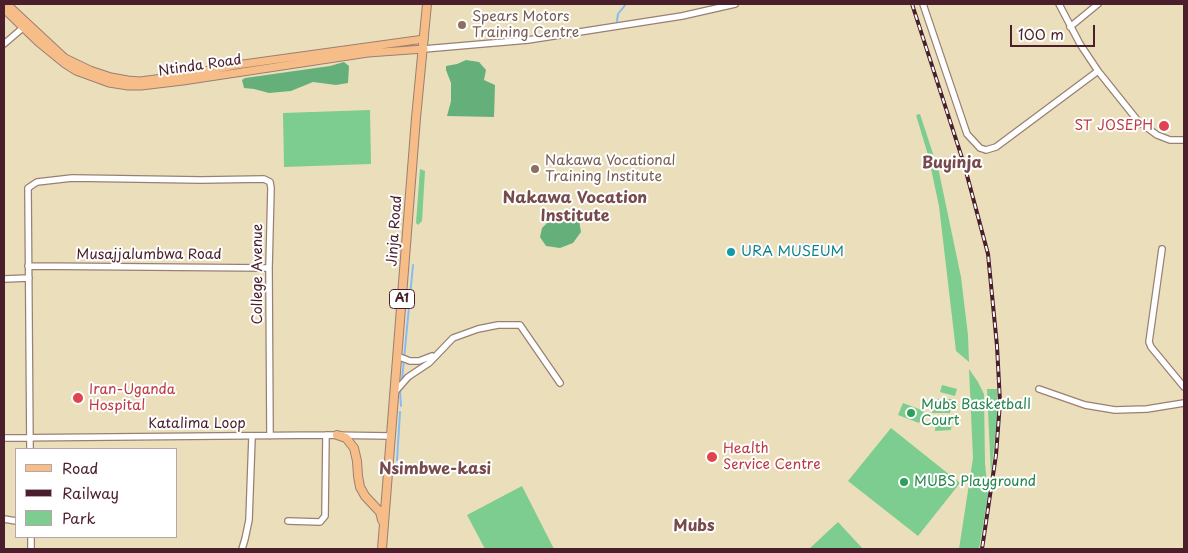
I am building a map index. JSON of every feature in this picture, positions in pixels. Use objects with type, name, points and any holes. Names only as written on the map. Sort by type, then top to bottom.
[{"type":"highway","name":"Jinja Road","points":[[382,549],[416,118],[427,4]]},
{"type":"highway","points":[[337,435],[346,438],[354,448],[358,461],[360,487],[365,496],[380,512],[383,526]]},
{"type":"main road","name":"Ntinda Road","points":[[7,4],[56,58],[76,71],[109,83],[128,86],[183,81],[368,53],[424,49]]},
{"type":"main road","name":"Ntinda Road","points":[[4,9],[65,58],[111,77],[128,80],[179,76],[236,65],[424,39]]},
{"type":"street","points":[[424,49],[528,40],[682,16],[734,4]]},
{"type":"street","points":[[922,4],[967,134],[980,148],[986,150],[996,147],[1098,71]]},
{"type":"street","points":[[1059,4],[1070,27],[1098,71],[1131,114],[1144,127],[1164,138],[1176,141],[1184,140]]},
{"type":"street","points":[[1070,27],[1098,4]]},
{"type":"street","points":[[4,44],[26,26]]},
{"type":"street","name":"College Avenue","points":[[28,266],[28,188],[33,183],[72,178],[202,180],[264,178],[270,182],[270,436]]},
{"type":"street","points":[[1162,248],[1149,342],[1184,387]]},
{"type":"street","points":[[28,266],[30,448]]},
{"type":"street","name":"Musajjalumbwa Road","points":[[28,266],[269,268]]},
{"type":"street","points":[[4,279],[28,278]]},
{"type":"street","points":[[394,394],[408,377],[429,362],[453,338],[463,333],[498,325],[520,325],[560,383]]},
{"type":"street","points":[[397,356],[410,361],[419,361],[434,355]]},
{"type":"street","points":[[1039,389],[1085,405],[1115,410],[1147,409],[1184,403]]},
{"type":"street","points":[[288,522],[320,522],[325,516],[326,435]]},
{"type":"street","name":"Katalima Loop","points":[[4,438],[390,436]]},
{"type":"street","points":[[242,549],[248,520],[252,437]]},
{"type":"green space","points":[[466,60],[479,62],[486,70],[484,80],[495,85],[494,117],[447,116],[451,101],[451,83],[446,66]]},
{"type":"green space","points":[[344,62],[349,66],[348,83],[336,85],[313,82],[291,91],[269,93],[244,88],[242,80],[245,78],[330,66]]},
{"type":"green space","points":[[370,110],[371,164],[284,167],[283,113]]},
{"type":"green space","points":[[920,114],[939,172],[961,277],[968,335],[969,362],[956,351],[939,206],[928,155],[916,115]]},
{"type":"green space","points":[[420,169],[425,171],[422,221],[418,225],[416,223]]},
{"type":"green space","points":[[558,214],[579,220],[581,232],[573,243],[560,248],[546,246],[540,237],[542,228]]},
{"type":"green space","points":[[969,369],[984,394],[985,463],[988,495],[979,549],[959,549],[973,458]]},
{"type":"green space","points":[[942,385],[957,389],[955,396],[940,392]]},
{"type":"green space","points":[[987,389],[997,389],[997,419],[991,475]]},
{"type":"green space","points":[[933,399],[952,399],[950,413],[932,413]]},
{"type":"green space","name":"Mubs Basketball Court","points":[[903,403],[924,411],[919,423],[898,415]]},
{"type":"green space","points":[[952,417],[951,430],[935,431],[936,418]]},
{"type":"green space","name":"MUBS Playground","points":[[891,428],[960,483],[918,536],[848,481]]},
{"type":"green space","points":[[522,486],[554,549],[485,549],[467,515]]},
{"type":"green space","points":[[838,522],[863,549],[809,549]]},
{"type":"waterway","points":[[617,21],[618,14],[626,4]]},
{"type":"waterway","points":[[402,380],[413,265]]},
{"type":"waterway","points":[[400,390],[401,406]]},
{"type":"waterway","points":[[397,460],[400,412]]},
{"type":"railway","points":[[912,4],[964,164],[988,254],[997,346],[1000,402],[996,455],[982,549]]},
{"type":"place","name":"Spears Motors Training Centre","points":[[462,25]]},
{"type":"place","name":"ST JOSEPH","points":[[1164,126]]},
{"type":"place","name":"Nakawa Vocational Training Institute","points":[[535,169]]},
{"type":"place","name":"URA MUSEUM","points":[[731,252]]},
{"type":"place","name":"Iran-Uganda Hospital","points":[[78,398]]},
{"type":"place","name":"Mubs Basketball Court","points":[[911,413]]},
{"type":"place","name":"Health Service Centre","points":[[712,457]]},
{"type":"place","name":"MUBS Playground","points":[[904,482]]},
{"type":"district","name":"Buyinja","points":[[952,164]]},
{"type":"district","name":"Nakawa Vocation Institute","points":[[575,208]]},
{"type":"district","name":"Nsimbwe-kasi","points":[[435,470]]},
{"type":"district","name":"Mubs","points":[[694,527]]}]
